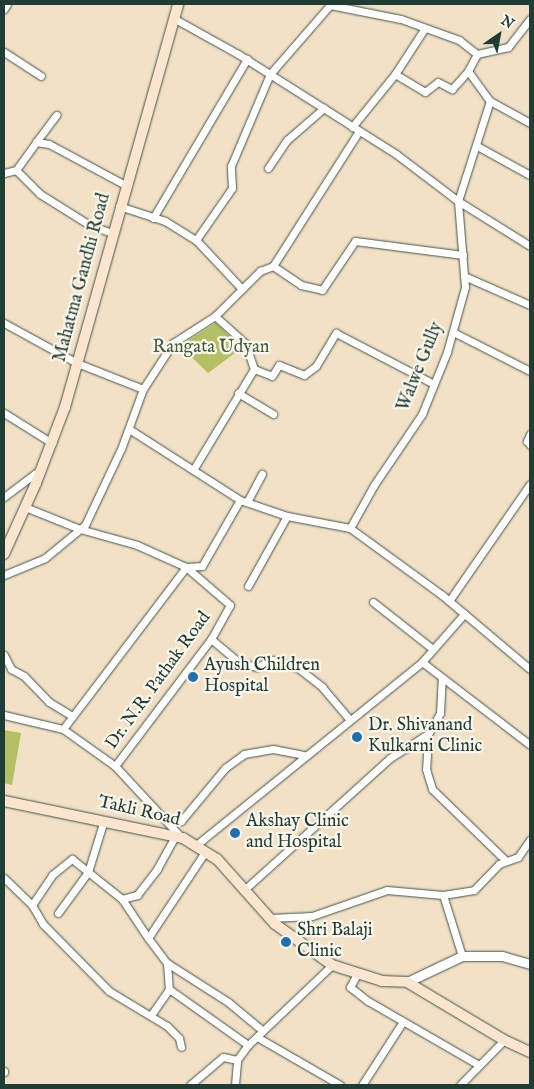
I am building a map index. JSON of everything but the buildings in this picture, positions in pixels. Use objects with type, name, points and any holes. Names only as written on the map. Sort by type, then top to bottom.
[{"type":"main road","name":"Mahatma Gandhi Road","points":[[4,554],[26,507],[52,443],[77,363],[119,206],[178,4]]},
{"type":"main road","name":"Takli Road","points":[[4,801],[104,820],[179,837],[217,860],[270,918],[332,965],[382,981],[407,982],[504,1040],[530,1052]]},
{"type":"street","points":[[4,9],[8,4]]},
{"type":"street","points":[[196,240],[232,188],[231,166],[270,74],[329,4],[401,19],[459,40],[477,54]]},
{"type":"street","points":[[175,19],[247,60],[324,108],[458,201],[530,246]]},
{"type":"street","points":[[395,74],[425,92],[438,82],[452,90],[468,71],[477,54],[508,47],[530,19]]},
{"type":"street","points":[[352,127],[395,74],[425,28]]},
{"type":"street","points":[[4,52],[41,76]]},
{"type":"street","points":[[153,218],[247,60]]},
{"type":"street","points":[[468,71],[490,101],[530,123]]},
{"type":"street","points":[[458,201],[490,101]]},
{"type":"street","points":[[268,168],[287,140],[324,108]]},
{"type":"street","points":[[4,174],[16,170],[56,114]]},
{"type":"street","points":[[4,575],[45,558],[80,529],[129,429],[143,389],[174,343],[215,316],[260,270],[273,266],[359,131]]},
{"type":"street","points":[[36,142],[49,144],[125,185]]},
{"type":"street","points":[[477,146],[530,175]]},
{"type":"street","points":[[16,170],[40,194],[88,224],[112,233]]},
{"type":"street","name":"Walwe Gully","points":[[350,528],[374,485],[422,414],[453,332],[465,287],[458,201]]},
{"type":"street","points":[[119,206],[153,218],[196,240],[242,289]]},
{"type":"street","points":[[273,266],[301,285],[322,290],[355,241],[463,255]]},
{"type":"street","points":[[464,276],[530,305]]},
{"type":"street","points":[[215,316],[245,343],[254,369],[272,376],[279,365],[304,375],[316,366],[336,333],[434,384]]},
{"type":"street","points":[[4,323],[77,363],[143,389]]},
{"type":"street","points":[[453,332],[530,372]]},
{"type":"street","points":[[193,470],[254,369]]},
{"type":"street","points":[[238,393],[273,414]]},
{"type":"street","points":[[4,413],[52,443]]},
{"type":"street","points":[[129,429],[244,501],[287,516],[350,528],[449,601],[530,669]]},
{"type":"street","points":[[530,434],[527,442],[530,445]]},
{"type":"street","points":[[4,497],[42,468]]},
{"type":"street","points":[[63,729],[186,567],[202,566],[262,474]]},
{"type":"street","points":[[449,601],[530,484]]},
{"type":"street","name":"Dr. N.R. Pathak Road","points":[[26,507],[80,529],[137,545],[186,567],[230,605],[211,639],[115,766]]},
{"type":"street","points":[[248,586],[287,516]]},
{"type":"street","points":[[373,602],[433,649]]},
{"type":"street","points":[[194,846],[304,755],[422,662],[464,614]]},
{"type":"street","points":[[211,639],[238,662],[257,667],[272,660],[298,668],[322,687],[350,720]]},
{"type":"street","points":[[4,655],[12,669],[24,676],[49,702],[72,716]]},
{"type":"street","points":[[422,662],[442,680],[530,745]]},
{"type":"street","points":[[442,680],[440,713],[428,734],[426,769],[432,789],[506,861]]},
{"type":"street","points":[[4,715],[63,729],[115,766],[167,821],[179,837],[137,895],[122,899]]},
{"type":"street","points":[[244,890],[390,758],[428,734]]},
{"type":"street","points":[[167,821],[181,821],[225,768],[244,754],[273,749],[304,755]]},
{"type":"street","points":[[58,913],[88,872],[104,820]]},
{"type":"street","points":[[270,918],[312,916],[387,890],[443,895],[474,890],[499,864],[518,856],[530,840]]},
{"type":"street","points":[[148,938],[205,852]]},
{"type":"street","points":[[32,905],[52,875],[72,859],[122,899],[167,963],[228,1002],[263,1031]]},
{"type":"street","points":[[4,878],[32,905],[43,924],[109,991],[151,1015],[179,1038],[181,1047]]},
{"type":"street","points":[[443,895],[462,956]]},
{"type":"street","points":[[407,982],[462,956],[502,956],[530,964]]},
{"type":"street","points":[[151,1015],[170,989],[167,963]]},
{"type":"street","points":[[235,1085],[237,1060],[248,1046],[332,965]]},
{"type":"street","points":[[357,974],[350,987],[402,1023],[479,1065]]},
{"type":"street","points":[[170,989],[248,1046]]},
{"type":"street","points":[[362,1085],[402,1023]]},
{"type":"street","points":[[257,1037],[340,1085]]},
{"type":"street","points":[[460,1085],[504,1040]]},
{"type":"street","points":[[190,1085],[223,1057],[237,1060]]},
{"type":"green space","name":"Rangata Udyan","points":[[216,323],[242,348],[208,373],[180,346]]},
{"type":"green space","points":[[4,730],[21,733],[12,785],[4,783]]},
{"type":"place","name":"Ayush Children Hospital","points":[[193,677]]},
{"type":"place","name":"Dr. Shivanand Kulkarni Clinic","points":[[357,737]]},
{"type":"place","name":"Akshay Clinic and Hospital","points":[[235,833]]},
{"type":"place","name":"Shri Balaji Clinic","points":[[286,942]]}]
